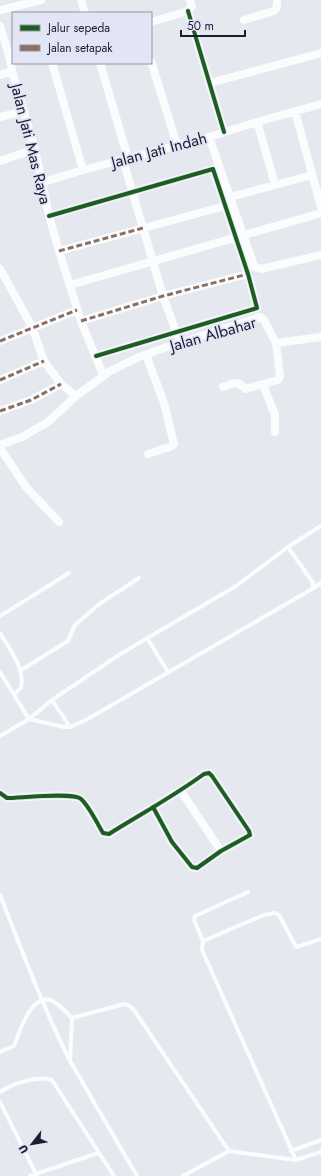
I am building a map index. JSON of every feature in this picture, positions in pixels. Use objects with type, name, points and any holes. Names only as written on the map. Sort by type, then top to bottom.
[{"type":"street","points":[[0,10],[41,0]]},
{"type":"street","points":[[81,0],[85,12]]},
{"type":"street","points":[[152,22],[188,11],[192,6],[190,0]]},
{"type":"street","points":[[244,20],[274,11],[277,7],[277,0]]},
{"type":"street","points":[[188,11],[224,132]]},
{"type":"street","name":"Jalan Jati Mas Raya","points":[[0,26],[12,58],[12,71],[35,149],[49,216],[59,251],[77,310],[103,376]]},
{"type":"street","points":[[210,83],[321,53]]},
{"type":"street","points":[[52,64],[83,170]]},
{"type":"street","points":[[100,64],[143,228],[163,296],[181,342]]},
{"type":"street","points":[[152,64],[177,145]]},
{"type":"street","points":[[0,75],[12,71]]},
{"type":"street","name":"Jalan Jati Indah","points":[[43,182],[209,137],[321,104]]},
{"type":"street","points":[[0,117],[24,111]]},
{"type":"street","points":[[295,111],[321,207]]},
{"type":"street","points":[[257,122],[275,184]]},
{"type":"street","points":[[96,356],[257,308],[230,198],[209,137]]},
{"type":"street","points":[[0,161],[35,149]]},
{"type":"street","points":[[49,216],[213,169],[225,206],[252,263],[257,268],[261,269],[321,255]]},
{"type":"street","points":[[230,198],[275,184],[312,175]]},
{"type":"street","points":[[59,251],[225,206]]},
{"type":"street","points":[[70,285],[321,213]]},
{"type":"street","points":[[0,269],[32,327],[44,361],[61,384],[76,396]]},
{"type":"street","points":[[81,321],[163,296],[248,274]]},
{"type":"street","points":[[0,341],[77,310]]},
{"type":"street","name":"Jalan Albahar","points":[[0,445],[22,437],[48,422],[76,396],[110,371],[142,356],[181,342],[260,317],[264,320],[276,343],[321,338]]},
{"type":"street","points":[[223,387],[234,383],[240,384],[245,389],[278,380],[280,377],[276,343]]},
{"type":"street","points":[[135,344],[164,403],[174,444],[148,454]]},
{"type":"street","points":[[0,380],[44,361]]},
{"type":"street","points":[[0,411],[31,400],[61,384]]},
{"type":"street","points":[[263,385],[275,415],[275,432]]},
{"type":"street","points":[[0,448],[26,487],[59,522]]},
{"type":"street","points":[[0,794],[7,798],[79,797],[85,803],[103,833],[107,834],[153,807],[181,791],[204,774],[209,773],[250,834],[248,837],[221,851],[197,868],[192,867],[172,842],[153,807]]},
{"type":"street","points":[[181,791],[221,851]]},
{"type":"lane","points":[[0,736],[29,719],[52,700],[147,638],[236,586],[288,547],[321,526]]},
{"type":"lane","points":[[288,547],[313,583],[312,589]]},
{"type":"lane","points":[[0,616],[69,573]]},
{"type":"lane","points":[[21,670],[68,641],[75,625],[98,605],[139,578]]},
{"type":"lane","points":[[0,672],[29,719],[70,727],[86,720],[321,583]]},
{"type":"lane","points":[[0,633],[21,670],[23,677],[21,688],[14,694]]},
{"type":"lane","points":[[147,638],[168,672]]},
{"type":"lane","points":[[52,700],[70,727]]},
{"type":"lane","points":[[248,892],[195,916],[194,920],[203,941],[202,950],[296,1160]]},
{"type":"lane","points":[[0,895],[42,1000],[70,1061],[136,1176]]},
{"type":"lane","points":[[203,941],[264,915],[275,913],[279,916],[295,945],[298,946],[321,939]]},
{"type":"lane","points":[[0,1052],[14,1046],[28,1011],[42,1000],[51,1000],[60,1006],[72,1018],[70,1061]]},
{"type":"lane","points":[[72,1018],[124,1004],[131,1007],[229,1151]]},
{"type":"lane","points":[[0,1092],[9,1086],[38,1078],[52,1080],[114,1176]]},
{"type":"lane","points":[[0,1102],[36,1174]]},
{"type":"lane","points":[[291,1151],[321,1140]]},
{"type":"lane","points":[[183,1176],[229,1151],[296,1160],[321,1152]]},
{"type":"lane","points":[[30,1176],[98,1153]]},
{"type":"marked path","points":[[59,251],[143,228]]},
{"type":"marked path","points":[[81,321],[163,296],[248,274]]},
{"type":"marked path","points":[[0,341],[77,310]]},
{"type":"marked path","points":[[0,380],[44,361]]},
{"type":"marked path","points":[[0,411],[31,400],[61,384]]},
{"type":"cycle path","points":[[188,11],[224,132]]},
{"type":"cycle path","points":[[49,216],[213,169],[248,274],[257,308],[96,356]]},
{"type":"cycle path","points":[[0,793],[7,798],[57,796],[76,797],[81,799],[87,806],[103,833],[109,834],[204,774],[209,773],[249,831],[250,835],[221,851],[197,868],[192,867],[172,842],[153,807]]}]
